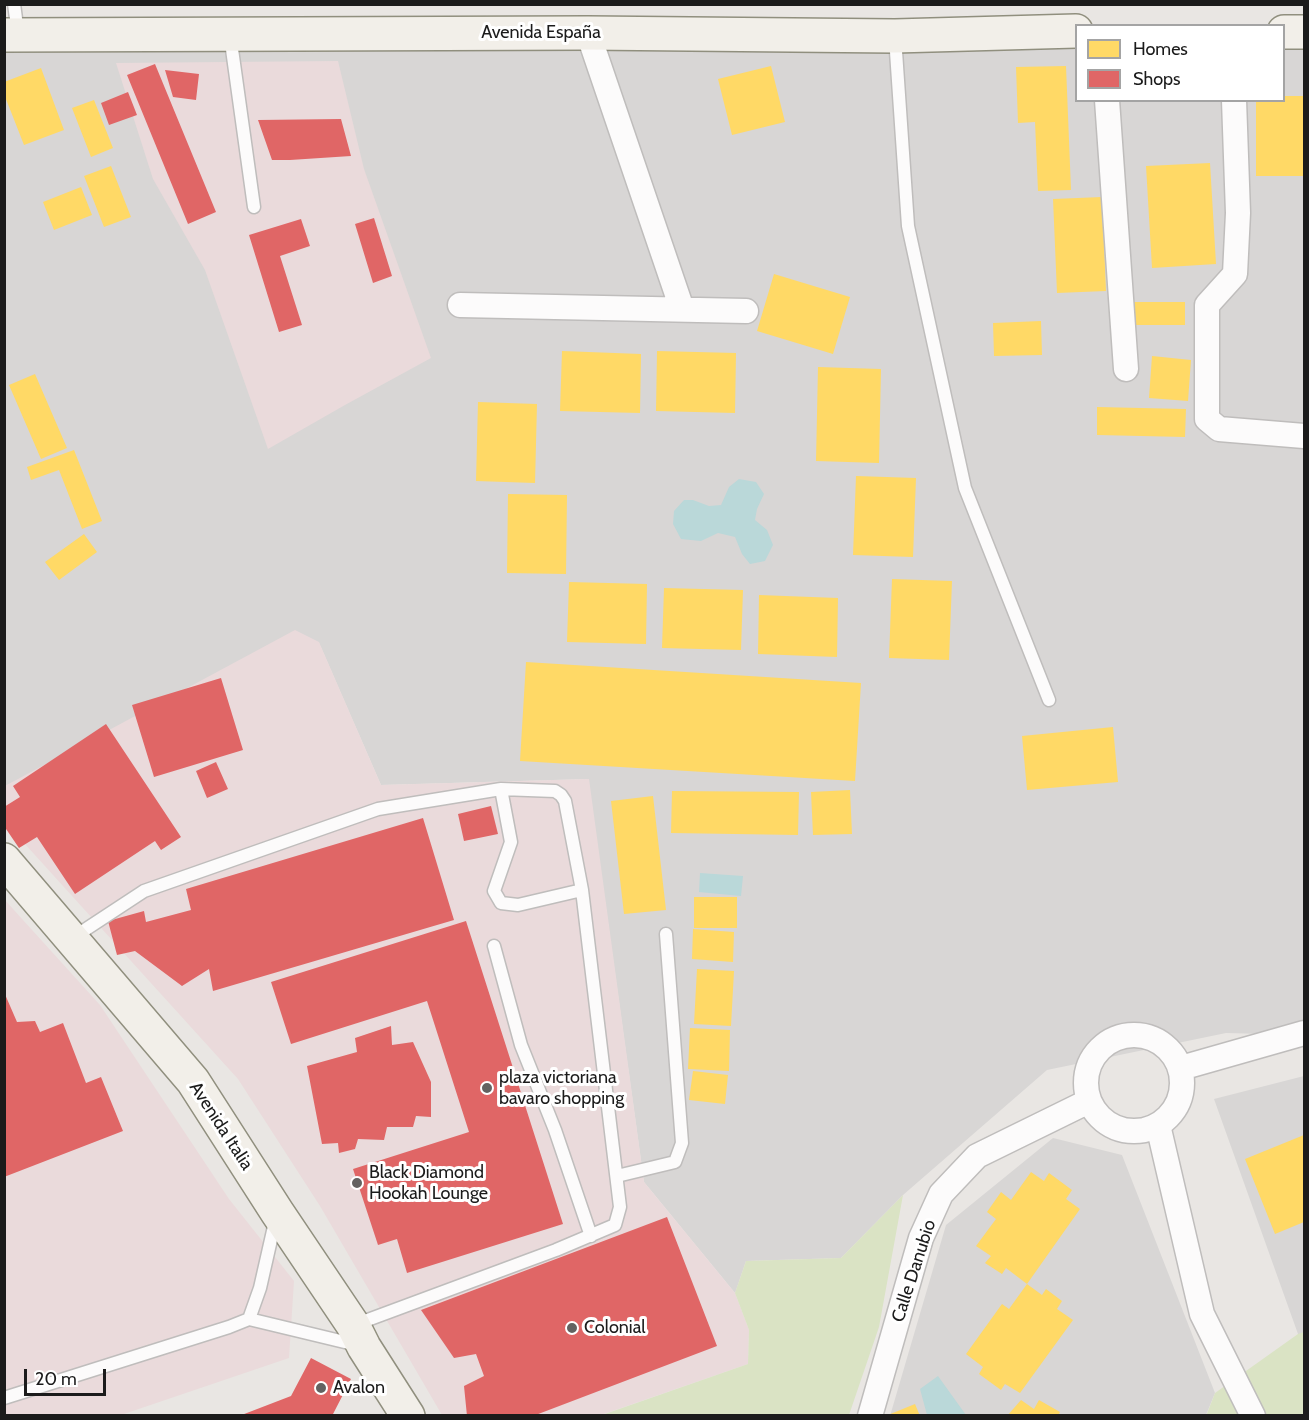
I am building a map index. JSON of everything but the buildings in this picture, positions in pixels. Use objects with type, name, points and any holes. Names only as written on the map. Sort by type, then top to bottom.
[{"type":"street","name":"Avenida España","points":[[12,25],[230,34],[588,33],[895,36],[1075,31]]},
{"type":"street","points":[[1285,32],[1305,32]]},
{"type":"street","points":[[588,33],[682,309]]},
{"type":"street","points":[[1107,102],[1126,369]]},
{"type":"street","points":[[1234,102],[1238,213],[1235,274],[1207,305],[1207,419],[1219,429],[1305,436]]},
{"type":"street","points":[[460,305],[746,311]]},
{"type":"street","name":"Avenida Italia","points":[[4,860],[193,1081],[408,1416]]},
{"type":"street","points":[[1181,1068],[1305,1033]]},
{"type":"street","points":[[1126,1035],[1143,1036],[1160,1042],[1181,1068],[1182,1095],[1177,1107],[1158,1125],[1143,1131],[1126,1131],[1110,1126],[1097,1115],[1089,1101],[1085,1084],[1088,1067],[1096,1052],[1109,1041],[1126,1035]]},
{"type":"street","name":"Calle Danubio","points":[[870,1416],[921,1238],[941,1194],[977,1156],[1089,1101]]},
{"type":"street","points":[[1158,1125],[1202,1314],[1254,1416]]},
{"type":"lane","points":[[230,34],[254,207]]},
{"type":"lane","points":[[895,36],[908,226],[965,488],[1049,700]]},
{"type":"lane","points":[[501,789],[511,842],[494,891],[501,903],[518,905],[582,890]]},
{"type":"lane","points":[[4,1398],[249,1319],[358,1336],[615,1225],[620,1207],[582,890],[565,801],[555,791],[501,789],[378,808],[144,891],[71,939]]},
{"type":"lane","points":[[617,1176],[675,1162],[682,1143],[666,934]]},
{"type":"lane","points":[[494,946],[521,1045],[555,1130],[591,1236]]},
{"type":"lane","points":[[249,1319],[260,1288],[277,1212]]},
{"type":"shaded area","points":[[1304,26],[1304,1035],[1226,1033],[1047,1070],[903,1195],[841,1258],[746,1261],[735,1293],[644,1182],[588,779],[381,785],[319,643],[5,786],[5,42],[608,50],[1075,34],[1075,102],[1285,102],[1285,27]]},
{"type":"shaded area","points":[[338,61],[364,169],[431,358],[268,449],[205,270],[153,179],[116,63]]},
{"type":"shaded area","points":[[295,630],[319,642],[381,785],[589,779],[644,1182],[735,1293],[749,1330],[748,1364],[601,1415],[442,1415],[320,1206],[238,1079],[5,822],[5,786]]},
{"type":"shaded area","points":[[4,899],[100,1005],[229,1199],[294,1281],[289,1358],[121,1415],[5,1415]]},
{"type":"shaded area","points":[[1304,1076],[1304,1359],[1298,1334],[1214,1099]]},
{"type":"shaded area","points":[[1053,1138],[1122,1155],[1215,1393],[1206,1415],[890,1416],[946,1225]]},
{"type":"green space","points":[[903,1195],[879,1327],[849,1415],[602,1415],[748,1364],[749,1330],[735,1293],[746,1261],[841,1258]]},
{"type":"green space","points":[[1304,1332],[1304,1415],[1206,1416],[1215,1393]]},
{"type":"water","points":[[739,479],[756,482],[764,494],[755,520],[767,530],[773,545],[765,561],[750,564],[742,554],[735,537],[718,533],[701,541],[681,539],[673,524],[674,511],[684,500],[693,500],[709,506],[721,505],[729,487]]},
{"type":"water","points":[[700,873],[743,876],[741,896],[699,892]]},
{"type":"water","points":[[938,1376],[966,1415],[927,1415],[920,1389]]},
{"type":"place","name":"plaza victoriana bavaro shopping","points":[[487,1088]]},
{"type":"place","name":"Black Diamond Hookah Lounge","points":[[357,1183]]},
{"type":"place","name":"Colonial","points":[[572,1328]]},
{"type":"place","name":"Avalon","points":[[321,1388]]}]
